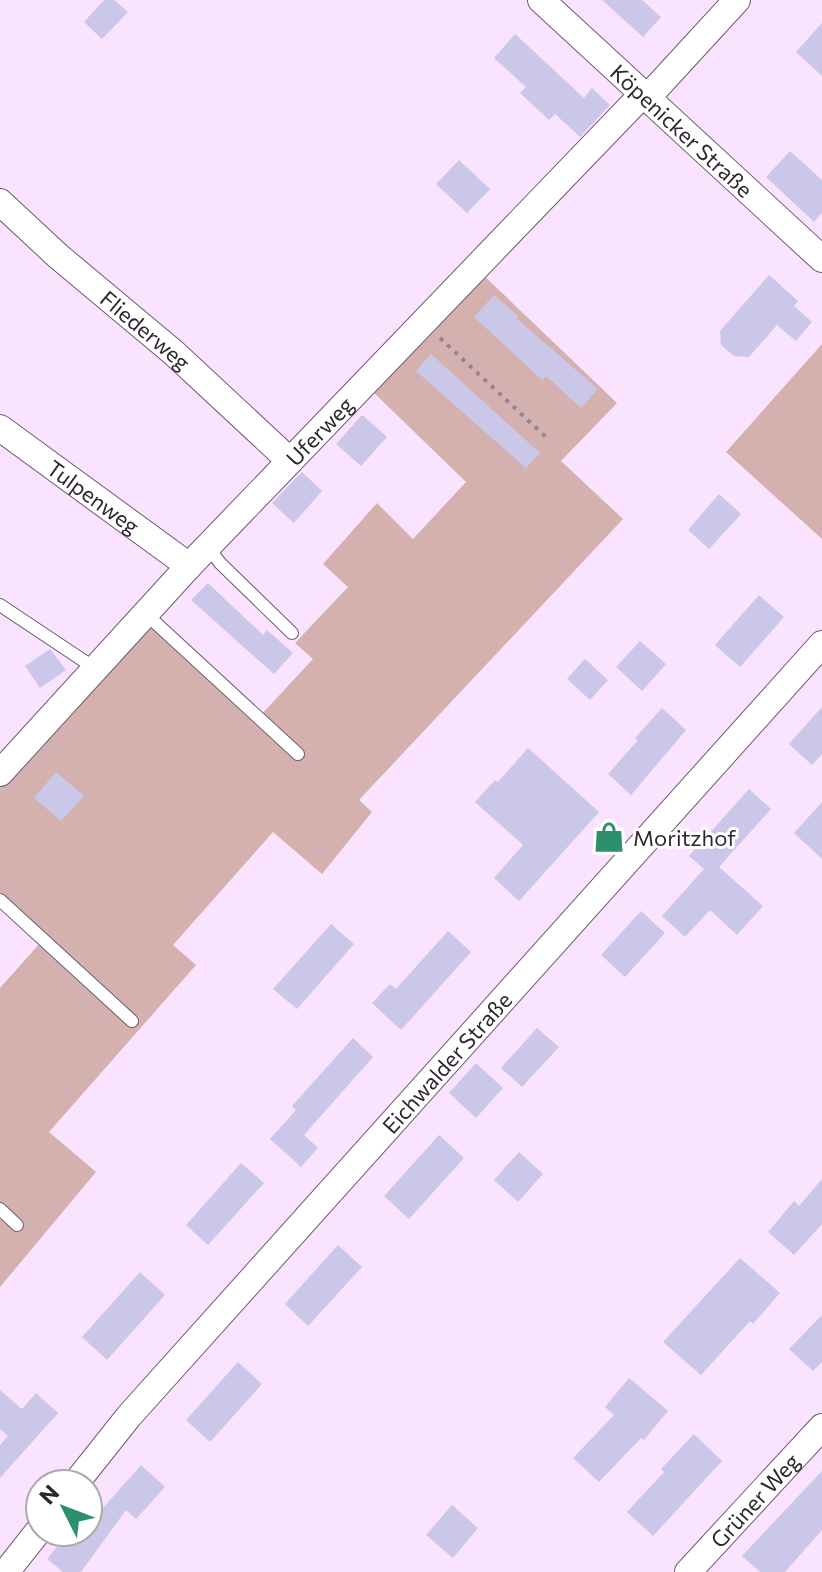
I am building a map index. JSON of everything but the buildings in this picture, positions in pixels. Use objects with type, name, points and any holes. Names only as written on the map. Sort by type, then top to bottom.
[{"type":"street","name":"Köpenicker Straße","points":[[541,0],[818,249]]},
{"type":"street","name":"Uferweg","points":[[0,773],[189,566],[737,0]]},
{"type":"street","name":"Fliederweg","points":[[0,202],[58,256],[174,353],[290,461]]},
{"type":"street","name":"Tulpenweg","points":[[0,428],[189,566]]},
{"type":"street","name":"Eichwalder Straße","points":[[88,1468],[129,1416],[822,644]]},
{"type":"street","name":"Grüner Weg","points":[[688,1572],[822,1427]]},
{"type":"street","points":[[6,1572],[25,1548]]},
{"type":"lane","points":[[213,541],[216,559],[292,633]]},
{"type":"lane","points":[[0,605],[96,669]]},
{"type":"lane","points":[[146,614],[298,754]]},
{"type":"lane","points":[[0,900],[132,1021]]},
{"type":"lane","points":[[0,1209],[17,1225]]},
{"type":"path","points":[[423,323],[548,439]]},
{"type":"shaded area","points":[[478,270],[617,403],[561,461],[623,519],[359,800],[372,812],[322,874],[273,832],[173,945],[196,965],[49,1132],[96,1172],[0,1287],[0,988],[41,942],[43,931],[0,892],[0,785],[150,619],[260,716],[313,659],[295,643],[348,587],[323,564],[377,503],[413,539],[466,482],[367,386]]},
{"type":"shaded area","points":[[822,344],[822,539],[726,452]]},
{"type":"place","name":"Moritzhof","points":[[609,837]]}]
